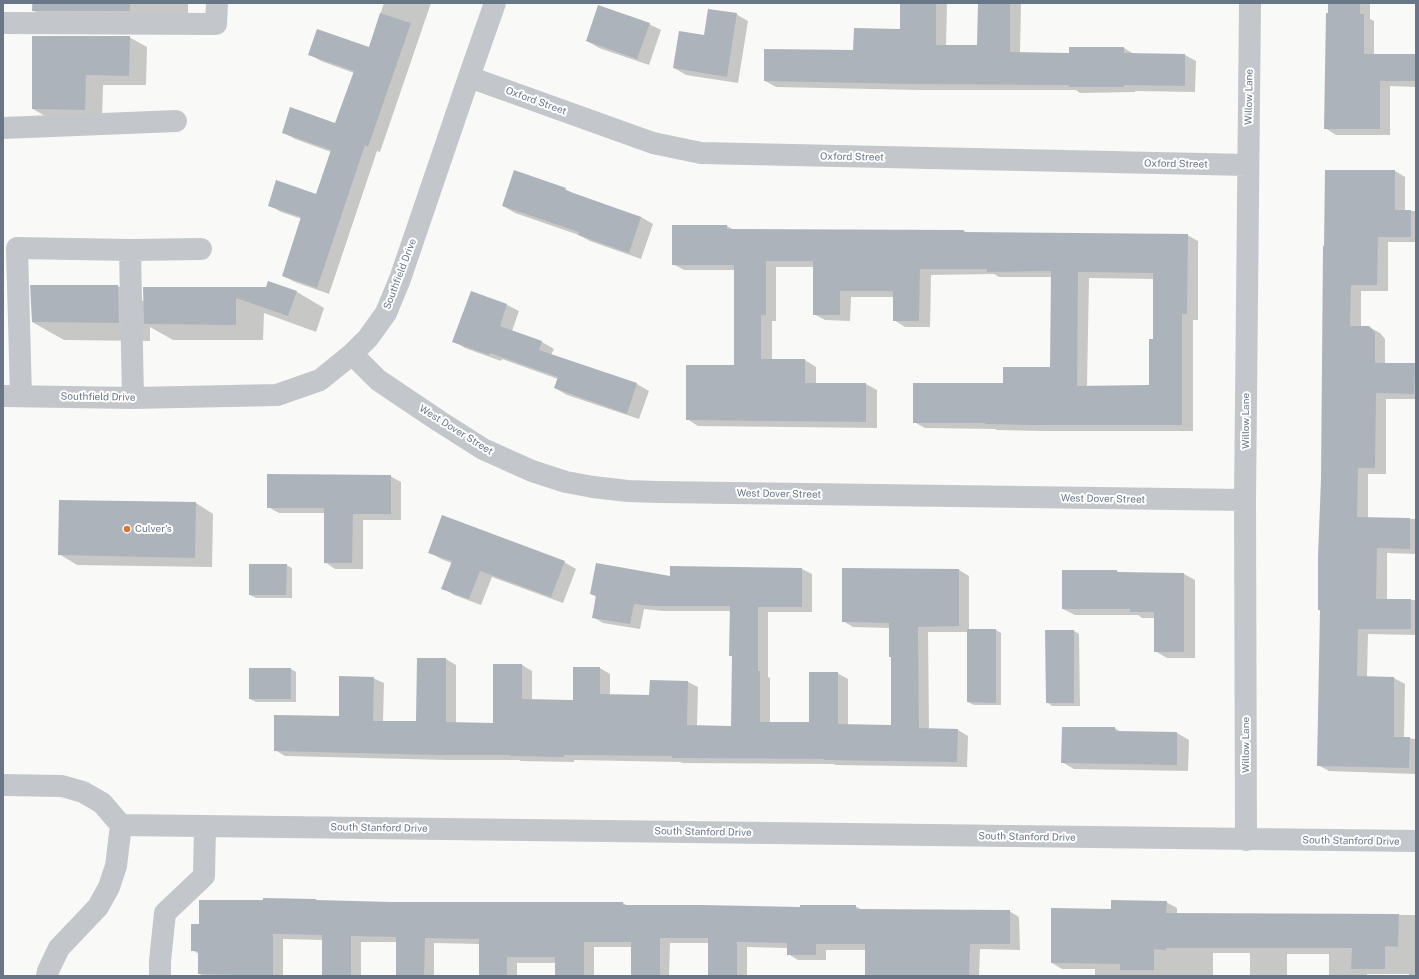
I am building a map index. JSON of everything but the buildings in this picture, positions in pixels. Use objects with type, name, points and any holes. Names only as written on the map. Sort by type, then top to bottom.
[{"type":"street","points":[[3,23],[216,24],[217,3]]},
{"type":"street","name":"Southfield Drive","points":[[12,396],[133,398],[278,395],[320,380],[352,354],[368,338],[386,313],[400,279],[495,3]]},
{"type":"street","name":"Willow Lane","points":[[1246,840],[1245,500],[1250,3]]},
{"type":"street","name":"Oxford Street","points":[[469,77],[653,143],[701,153],[1248,165]]},
{"type":"street","points":[[3,128],[176,121]]},
{"type":"street","points":[[12,396],[17,248],[130,250],[201,249]]},
{"type":"street","points":[[130,250],[133,398]]},
{"type":"street","name":"West Dover Street","points":[[352,354],[378,380],[484,449],[507,461],[532,471],[566,482],[593,487],[628,491],[659,492],[1245,500]]},
{"type":"street","points":[[3,784],[62,786],[83,792],[102,803],[121,825],[116,866],[109,887],[98,906],[59,948],[47,976]]},
{"type":"street","name":"South Stanford Drive","points":[[121,825],[1416,841]]},
{"type":"street","points":[[160,976],[165,913],[204,876],[205,826]]},
{"type":"place","name":"Culver's","points":[[127,529]]}]
